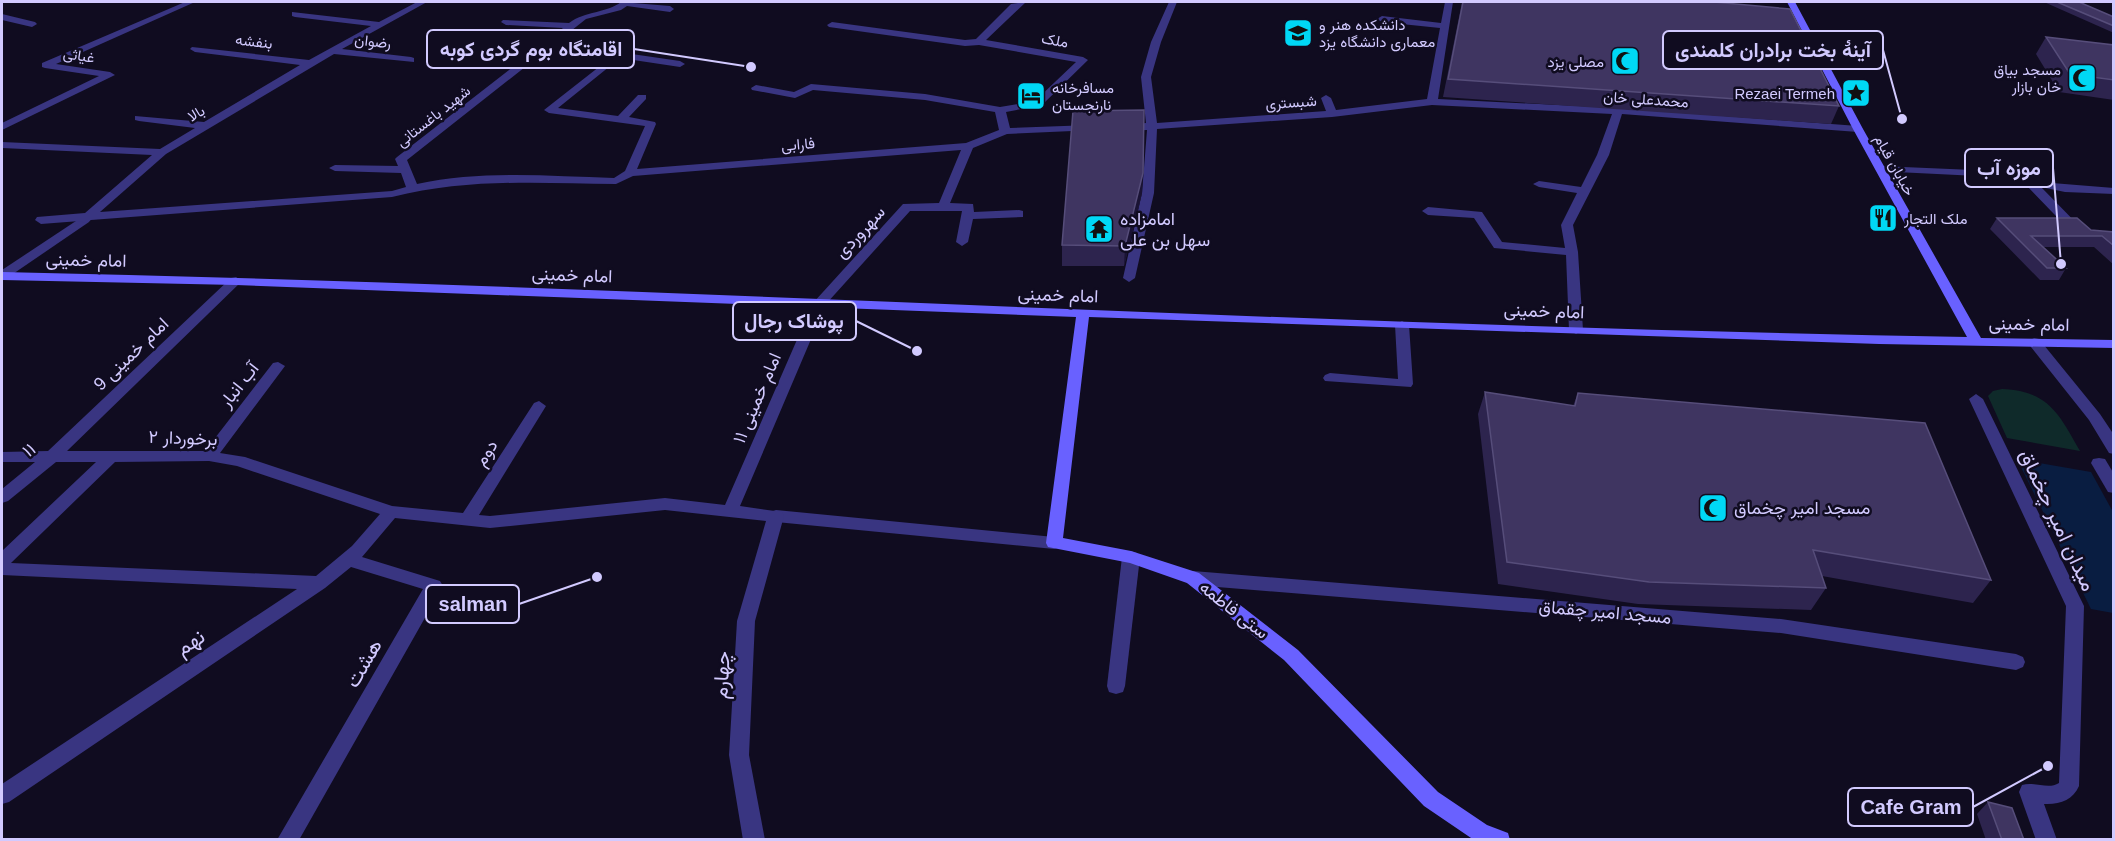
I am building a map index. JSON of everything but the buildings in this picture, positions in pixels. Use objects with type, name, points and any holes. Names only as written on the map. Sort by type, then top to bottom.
[{"type":"main road","name":"خیابان قیام","points":[[1791,2],[1798,27],[1858,129],[1976,341]]},
{"type":"main road","name":"امام خمینی","points":[[2,276],[236,281],[1402,325],[2114,344]]},
{"type":"main road","points":[[1054,543],[1083,314]]},
{"type":"main road","name":"ستی فاطمه","points":[[1054,543],[1131,557],[1193,578],[1291,655],[1431,799],[1480,832],[1500,840]]},
{"type":"street","name":"غیاثی","points":[[2,127],[110,75],[45,65],[191,2]]},
{"type":"street","name":"بالا","points":[[2,276],[85,219],[162,152],[310,63],[423,2]]},
{"type":"street","points":[[625,2],[670,9]]},
{"type":"street","name":"شهید باغستانی","points":[[412,187],[401,159],[583,17],[618,8],[625,2]]},
{"type":"street","points":[[832,25],[965,43],[979,42],[1014,6],[1022,2]]},
{"type":"street","points":[[1130,278],[1148,193],[1152,128],[1146,76],[1156,42],[1173,2]]},
{"type":"street","points":[[1432,102],[1449,2]]},
{"type":"street","points":[[295,14],[382,25]]},
{"type":"street","points":[[2,17],[32,24]]},
{"type":"street","points":[[1382,19],[1445,26]]},
{"type":"street","points":[[506,22],[571,26]]},
{"type":"street","name":"ملک","points":[[979,42],[1083,60],[1038,103],[1000,110]]},
{"type":"street","name":"بنفشه","points":[[195,49],[310,63]]},
{"type":"street","name":"رضوان","points":[[332,51],[411,60]]},
{"type":"street","points":[[630,173],[651,124],[549,110],[618,55],[680,64]]},
{"type":"street","points":[[756,88],[795,95],[811,87],[925,97],[1000,110],[1005,131]]},
{"type":"street","points":[[621,119],[642,97]]},
{"type":"street","points":[[1326,98],[1332,114]]},
{"type":"street","name":"شبستری","points":[[1111,128],[1152,128],[1332,114],[1432,102]]},
{"type":"street","name":"محمدعلی خان","points":[[1432,102],[1618,111],[1858,129]]},
{"type":"street","points":[[1576,330],[1572,252],[1567,225],[1604,156],[1618,111]]},
{"type":"street","points":[[139,118],[207,126]]},
{"type":"street","name":"فارابی","points":[[41,220],[85,219],[392,194],[412,187],[471,179],[616,181],[630,173],[968,146],[1005,131],[1047,128],[1111,128]]},
{"type":"street","points":[[2,145],[162,152]]},
{"type":"street","points":[[943,207],[968,146]]},
{"type":"street","points":[[336,168],[405,170]]},
{"type":"street","points":[[1880,169],[2020,175],[2086,240],[2114,242]]},
{"type":"street","points":[[2029,182],[2114,191]]},
{"type":"street","points":[[1539,184],[1585,191]]},
{"type":"street","name":"سهروردی","points":[[820,303],[907,207],[969,207],[968,216]]},
{"type":"street","points":[[1428,211],[1478,216],[1498,245],[1572,252]]},
{"type":"street","points":[[963,242],[968,216],[1019,214]]},
{"type":"street","name":"امام خمینی 9","points":[[53,456],[236,281]]},
{"type":"street","name":"امام خمینی ۱۱","points":[[731,510],[820,303]]},
{"type":"street","points":[[1330,378],[1406,384],[1402,325]]},
{"type":"street","points":[[2034,342],[2095,417],[2114,448]]},
{"type":"street","name":"آب انبار","points":[[209,456],[278,366]]},
{"type":"street","name":"میدان امیر چخماق","points":[[1976,399],[2075,606],[2069,786],[2065,792],[2051,796],[2029,792],[2047,840]]},
{"type":"street","name":"دوم","points":[[467,520],[539,406]]},
{"type":"street","name":"۱۱","points":[[2,497],[53,456]]},
{"type":"street","points":[[2,561],[112,456]]},
{"type":"street","name":"برخوردار ۲","points":[[2,457],[209,456],[239,461],[391,512],[490,522],[665,504],[1054,543]]},
{"type":"street","points":[[2099,464],[2114,488]]},
{"type":"street","name":"نهم","points":[[2,795],[319,583],[350,560],[373,538],[391,512]]},
{"type":"street","name":"چهارم","points":[[754,840],[739,756],[746,621],[776,516]]},
{"type":"street","points":[[1116,687],[1131,557]]},
{"type":"street","name":"هشت","points":[[287,840],[434,586],[350,560]]},
{"type":"street","points":[[2,569],[319,583]]},
{"type":"street","name":"مسجد امیر چقماق","points":[[1193,578],[1781,626],[2016,662]]},
{"type":"green space","points":[[2002,389],[2031,394],[2051,407],[2066,426],[2080,451],[2007,438],[1988,396],[1993,391]]},
{"type":"water","points":[[2017,459],[2091,472],[2113,512],[2113,613],[2091,609]]},
{"type":"place","name":"دانشکده هنر و معماری دانشگاه یزد","points":[[1298,33]]},
{"type":"place","name":"مصلی یزد","points":[[1625,61]]},
{"type":"place","name":"اقامتگاه بوم گردی کوبه","points":[[751,67]]},
{"type":"place","name":"مسجد بیاق خان بازار","points":[[2082,78]]},
{"type":"place","name":"Rezaei Termeh","points":[[1856,93]]},
{"type":"place","name":"مسافرخانه نارنجستان","points":[[1031,96]]},
{"type":"place","name":"آینهٔ بخت برادران کلمندی","points":[[1902,119]]},
{"type":"place","name":"ملک التجار","points":[[1883,218]]},
{"type":"place","name":"امامزاده سهل بن علی","points":[[1099,229]]},
{"type":"place","name":"موزه آب","points":[[2061,264]]},
{"type":"place","name":"پوشاک رجال","points":[[917,351]]},
{"type":"place","name":"مسجد امیر چخماق","points":[[1713,508]]},
{"type":"place","name":"salman","points":[[597,577]]},
{"type":"place","name":"Cafe Gram","points":[[2048,766]]}]
